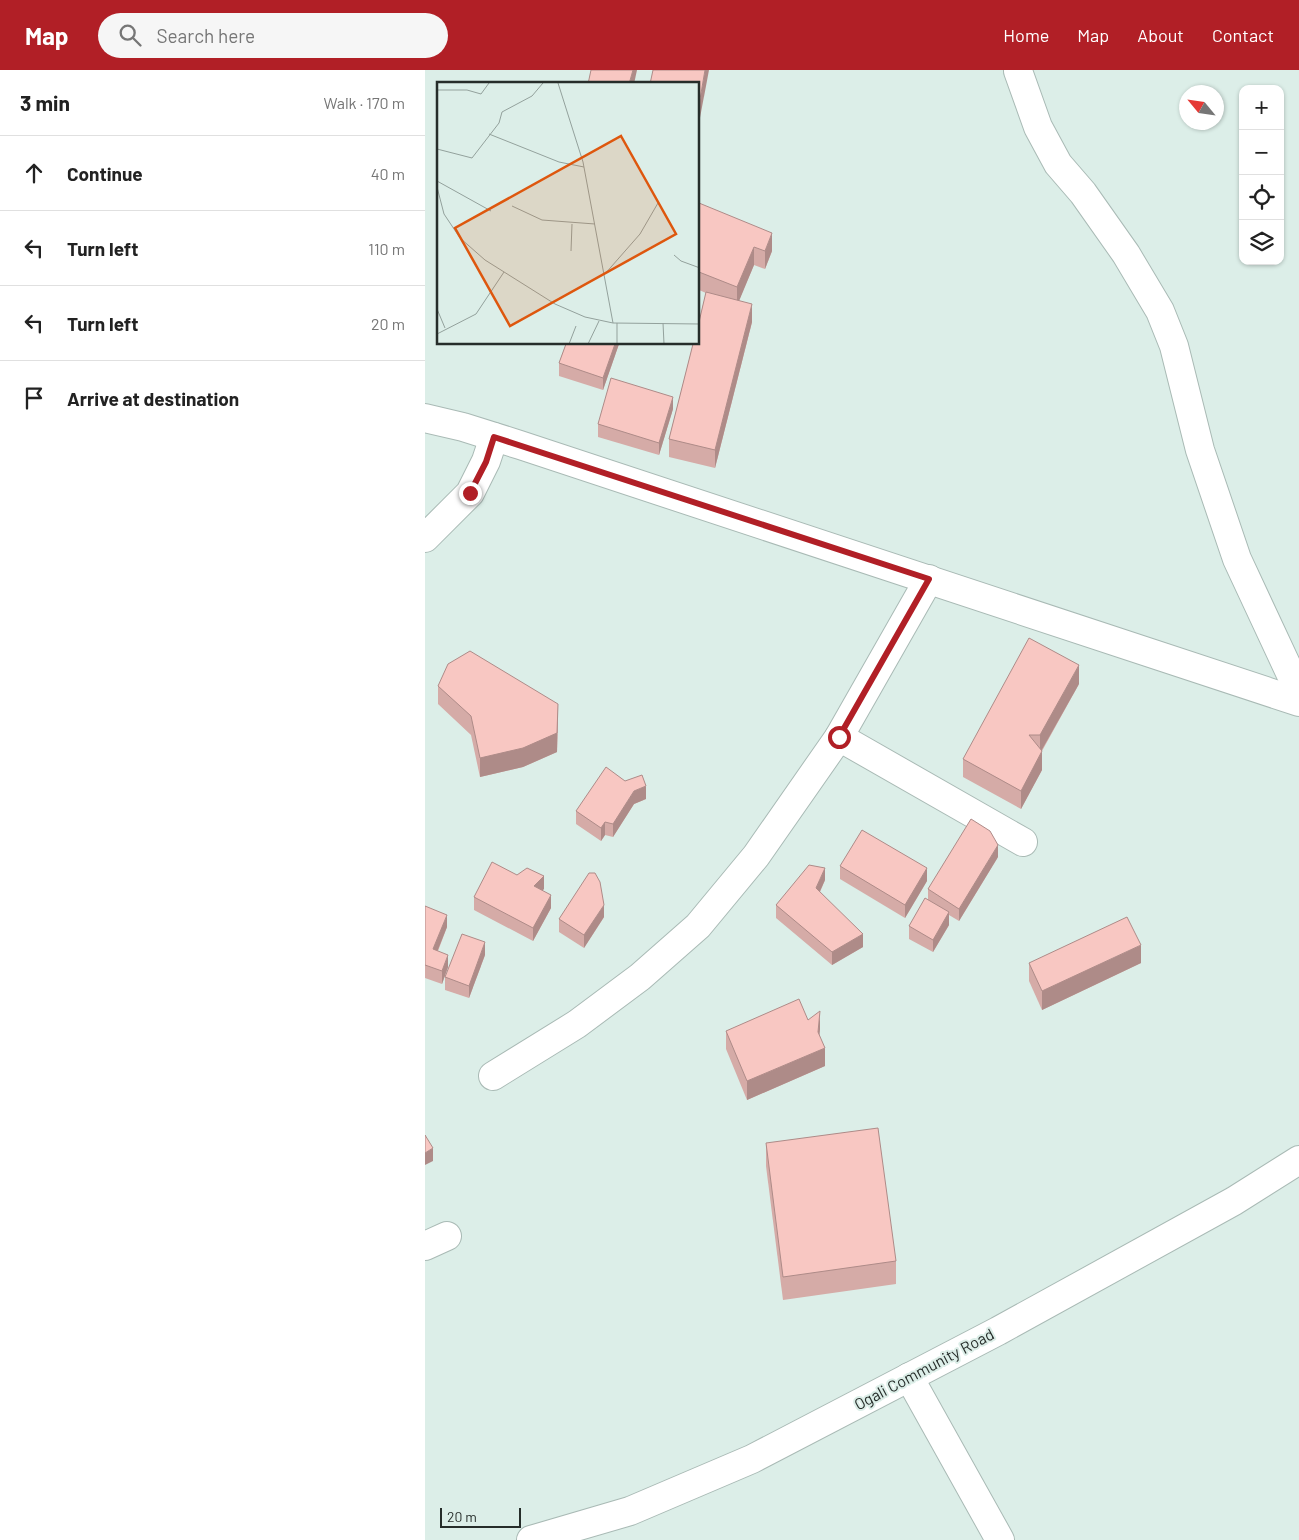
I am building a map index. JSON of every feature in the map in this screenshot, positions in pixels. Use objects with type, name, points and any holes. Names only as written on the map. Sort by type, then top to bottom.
[{"type":"street","points":[[1019,72],[1038,127],[1058,164],[1083,193],[1126,254],[1160,311],[1174,346],[1200,450],[1237,559],[1299,692]]},
{"type":"street","points":[[425,418],[494,437],[1299,702]]},
{"type":"street","points":[[425,538],[470,493],[486,462],[494,437]]},
{"type":"street","points":[[493,1076],[577,1024],[640,976],[698,926],[756,856],[839,737],[929,579]]},
{"type":"street","points":[[839,737],[1023,842]]},
{"type":"street","name":"Ogali Community Road","points":[[531,1540],[630,1511],[752,1459],[998,1331],[1234,1201],[1299,1160]]},
{"type":"street","points":[[909,1377],[1000,1540]]},
{"type":"building","points":[[591,70],[633,70],[630,82],[588,82]]},
{"type":"building","points":[[653,70],[705,70],[700,99],[700,82],[650,82]]},
{"type":"building","points":[[700,203],[772,233],[765,251],[754,247],[737,287],[700,272]]},
{"type":"building","points":[[706,292],[752,304],[715,450],[669,439],[693,345],[700,345],[700,318]]},
{"type":"building","points":[[566,345],[615,345],[603,378],[559,363]]},
{"type":"building","points":[[611,378],[673,397],[659,443],[598,424]]},
{"type":"building","points":[[1029,638],[1079,665],[1040,735],[1029,735],[1042,751],[1021,791],[963,759]]},
{"type":"building","points":[[470,651],[558,704],[557,733],[523,748],[480,758],[471,716],[438,686],[448,664]]},
{"type":"building","points":[[606,767],[625,781],[642,775],[646,786],[634,791],[613,824],[605,822],[601,828],[576,811]]},
{"type":"building","points":[[971,819],[990,831],[998,845],[959,909],[928,889]]},
{"type":"building","points":[[862,830],[927,868],[905,905],[840,866]]},
{"type":"building","points":[[492,862],[517,875],[527,868],[544,876],[534,886],[551,895],[533,928],[474,897]]},
{"type":"building","points":[[809,865],[825,868],[816,888],[863,934],[832,952],[776,905]]},
{"type":"building","points":[[589,873],[595,873],[600,882],[604,905],[584,935],[559,919]]},
{"type":"building","points":[[925,898],[949,912],[933,940],[909,926]]},
{"type":"building","points":[[425,906],[447,915],[433,949],[448,955],[442,971],[425,965]]},
{"type":"building","points":[[1127,917],[1141,945],[1042,991],[1029,963]]},
{"type":"building","points":[[462,934],[485,942],[469,986],[445,977]]},
{"type":"building","points":[[799,999],[808,1020],[820,1011],[818,1032],[825,1048],[747,1081],[726,1031]]},
{"type":"building","points":[[878,1128],[896,1261],[783,1277],[766,1143]]},
{"type":"building","points":[[425,1135],[433,1148],[425,1153]]},
{"type":"route","points":[[470,493],[486,462],[494,437],[929,579],[839,737]]}]
